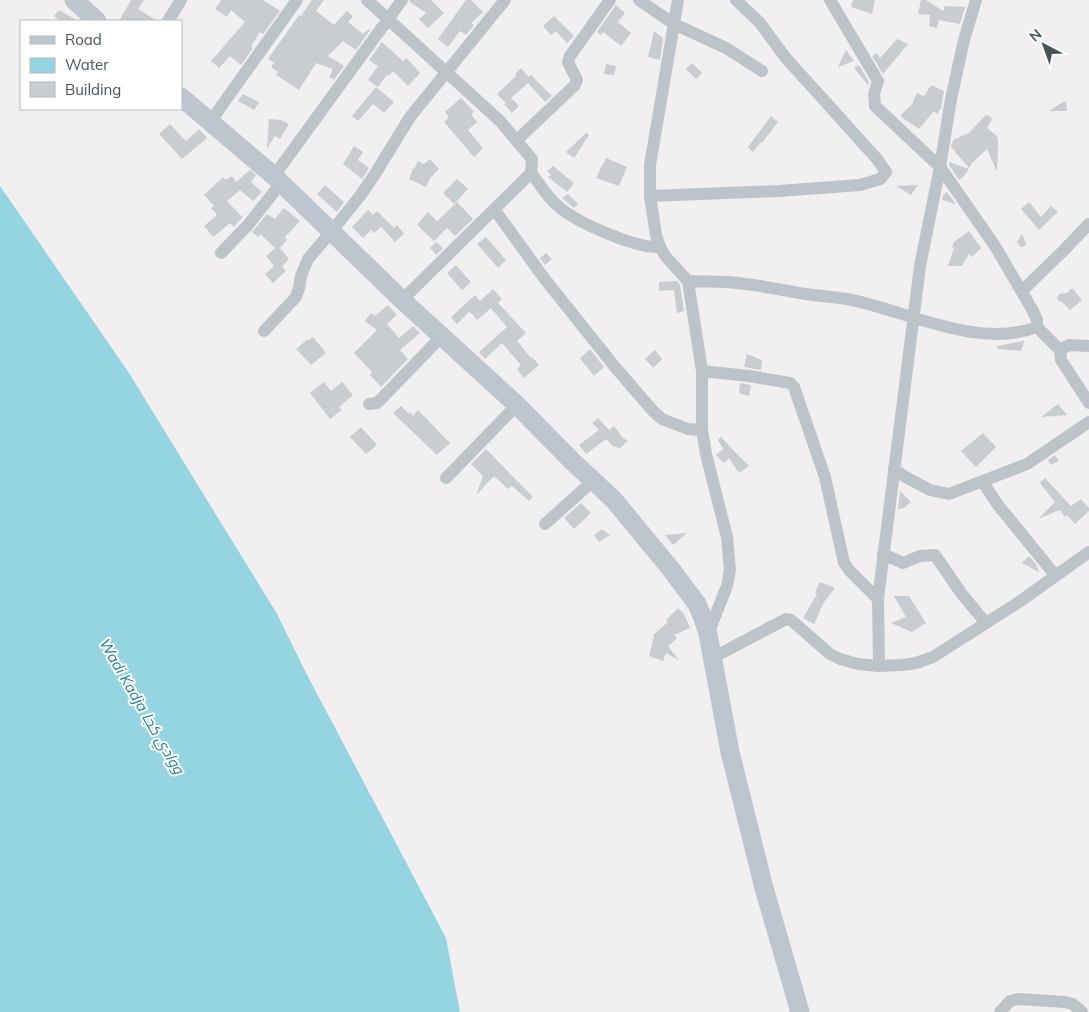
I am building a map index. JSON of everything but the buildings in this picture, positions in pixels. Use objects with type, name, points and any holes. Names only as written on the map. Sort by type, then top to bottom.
[{"type":"main road","points":[[75,0],[96,20]]},
{"type":"main road","points":[[182,98],[278,179],[402,300],[517,405],[613,499],[697,604],[708,634],[730,752],[764,888],[800,1012]]},
{"type":"street","points":[[169,20],[181,0]]},
{"type":"street","points":[[210,122],[297,0]]},
{"type":"street","points":[[367,0],[500,122],[517,140],[532,159],[531,173],[549,197],[569,214],[621,239],[644,246],[660,247]]},
{"type":"street","points":[[220,252],[248,224],[402,0]]},
{"type":"street","points":[[264,331],[296,297],[308,258],[331,232],[375,174],[410,117],[505,0]]},
{"type":"street","points":[[517,140],[574,86],[577,80],[568,62],[570,56],[598,14],[610,0]]},
{"type":"street","points":[[639,0],[674,24],[726,48],[762,71]]},
{"type":"street","points":[[678,0],[650,165],[650,196],[656,235],[660,247],[666,258],[688,281],[702,371],[702,430],[706,454],[727,537],[730,570],[727,586],[708,634]]},
{"type":"street","points":[[650,196],[779,191],[860,185],[880,179],[886,172],[877,159],[785,57],[760,23],[736,0]]},
{"type":"street","points":[[830,0],[878,81],[874,94],[875,106],[940,167],[1023,290],[1037,320],[1037,328],[1060,350],[1061,360],[1089,403]]},
{"type":"street","points":[[879,666],[878,599],[913,316],[951,99],[964,40],[976,0]]},
{"type":"street","points":[[402,300],[531,173]]},
{"type":"street","points":[[494,209],[544,278],[653,411],[662,419],[679,426],[702,430]]},
{"type":"street","points":[[1023,290],[1089,224]]},
{"type":"street","points":[[688,281],[746,284],[848,299],[944,326],[983,334],[1007,334],[1037,328]]},
{"type":"street","points":[[369,404],[377,403],[442,336]]},
{"type":"street","points":[[1060,350],[1069,345],[1089,346]]},
{"type":"street","points":[[702,371],[749,376],[790,384],[794,387],[825,477],[844,563],[878,599]]},
{"type":"street","points":[[446,478],[517,405]]},
{"type":"street","points":[[894,468],[902,475],[930,490],[949,494],[1027,464],[1089,422]]},
{"type":"street","points":[[545,524],[593,481]]},
{"type":"street","points":[[982,482],[998,505],[1055,575]]},
{"type":"street","points":[[712,658],[786,620],[791,620],[830,654],[840,659],[858,664],[879,666],[902,666],[916,663],[933,657],[1022,600],[1089,552]]},
{"type":"street","points":[[883,554],[903,563],[920,556],[935,555],[985,622]]},
{"type":"street","points":[[1000,1012],[1010,1002],[1018,999],[1058,1000],[1073,1004],[1082,1012]]},
{"type":"water","name":"Wadi Kadja ووادي كجا","points":[[0,186],[129,373],[277,614],[305,671],[446,938],[460,1012],[0,1012]]}]
